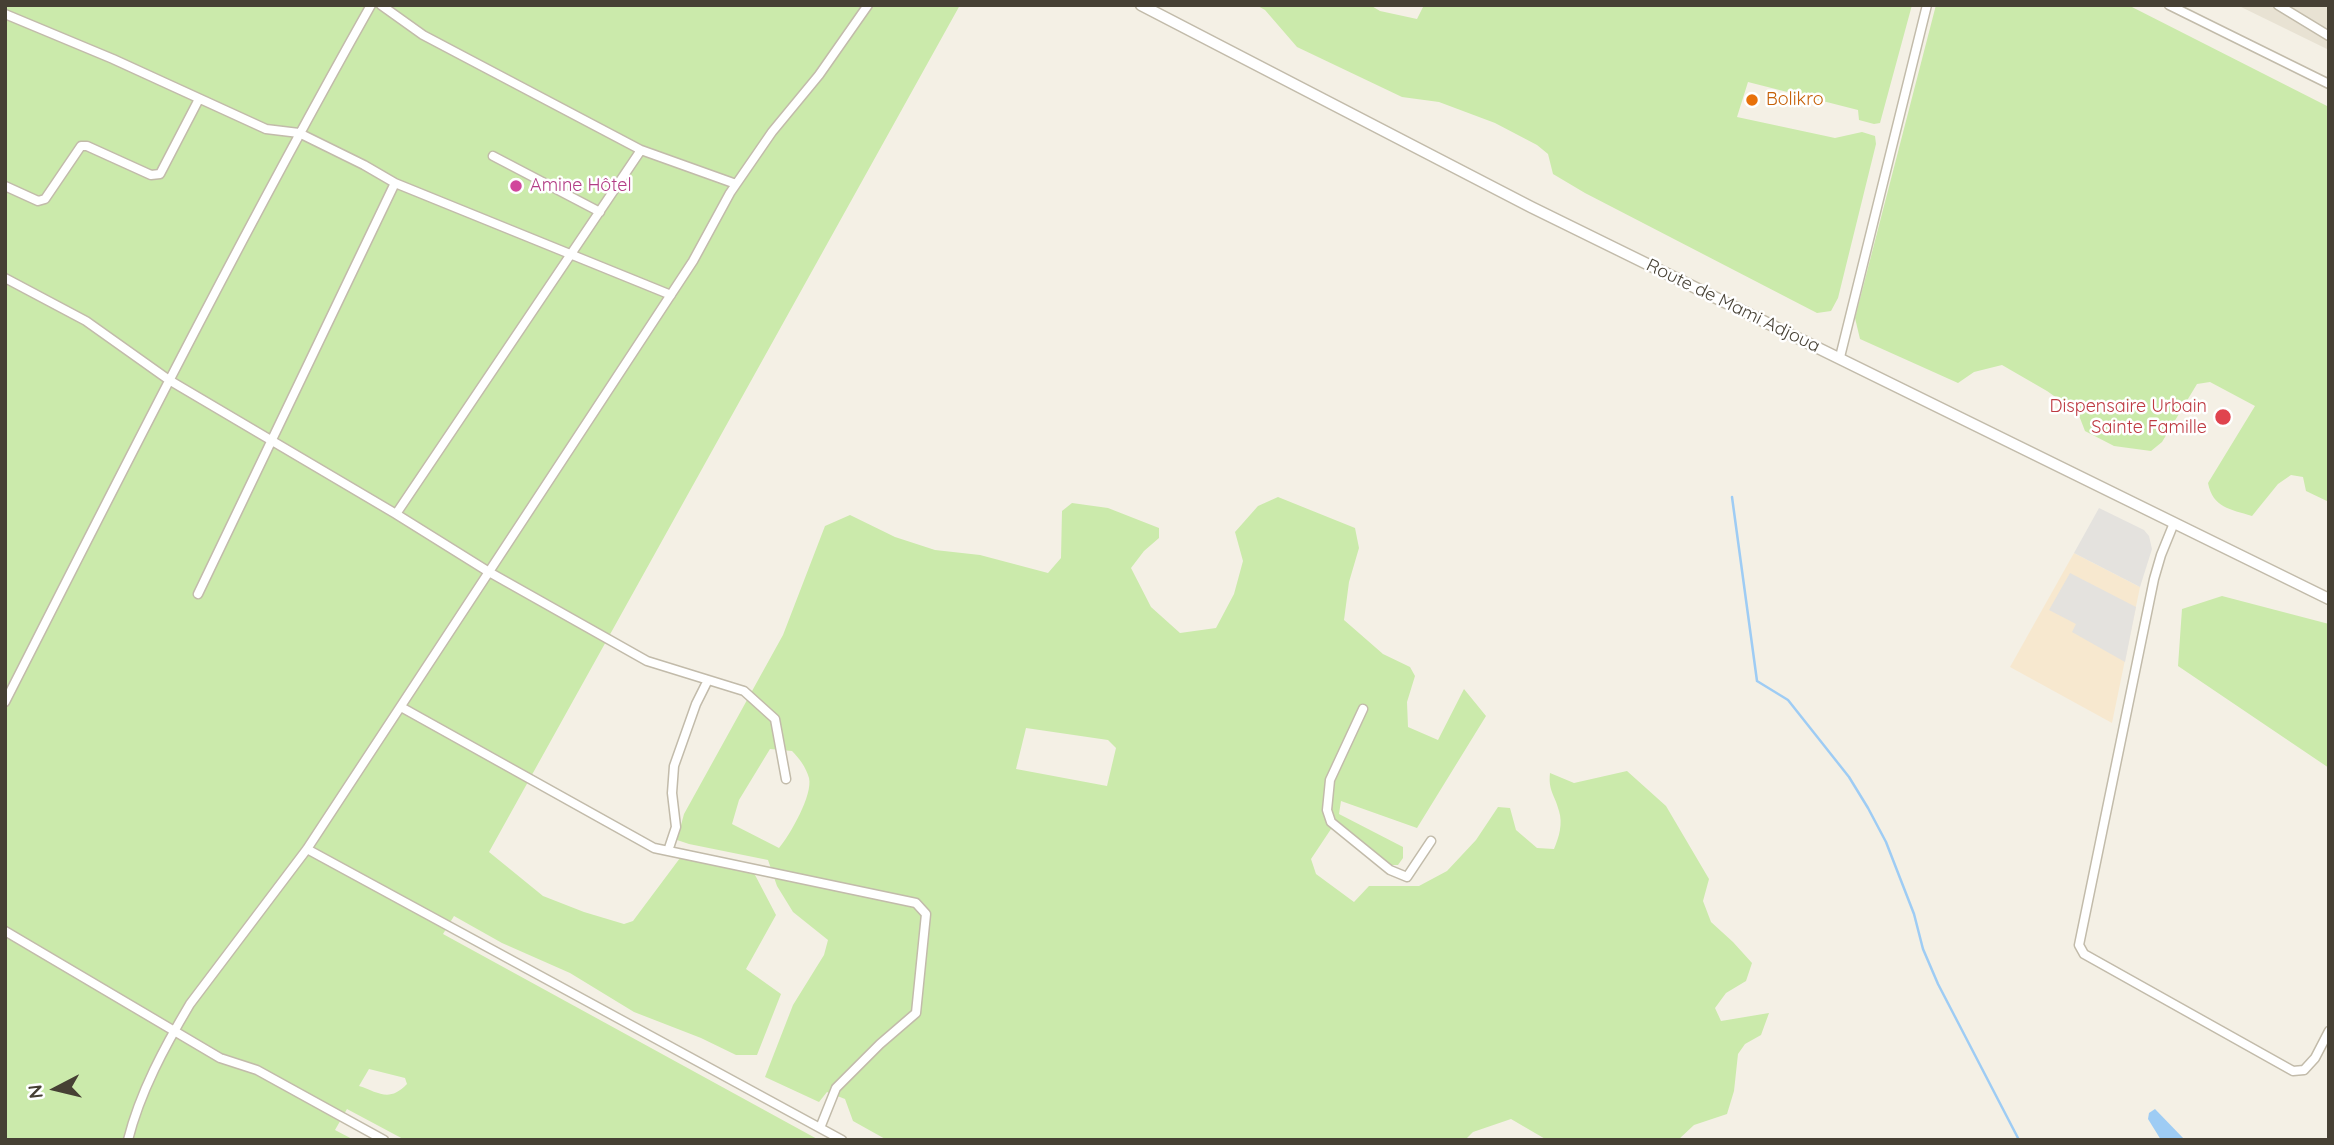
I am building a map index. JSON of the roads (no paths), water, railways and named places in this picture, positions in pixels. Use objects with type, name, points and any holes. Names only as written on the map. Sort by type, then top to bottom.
[{"type":"street","points":[[5,702],[169,380],[299,133],[371,5]]},
{"type":"street","points":[[381,5],[423,36],[641,150],[736,184]]},
{"type":"street","points":[[128,1140],[135,1114],[174,1031],[190,1004],[307,849],[693,261],[736,184],[772,132],[820,75],[867,5]]},
{"type":"street","name":"Route de Mami Adjoua","points":[[1141,5],[1531,207],[2329,599]]},
{"type":"street","points":[[1840,357],[1927,5]]},
{"type":"street","points":[[2169,5],[2329,84]]},
{"type":"street","points":[[2278,5],[2329,36]]},
{"type":"street","points":[[5,14],[113,59],[266,129],[299,133],[394,183],[671,295]]},
{"type":"street","points":[[5,187],[38,201],[45,200],[81,146],[87,146],[151,175],[160,174],[199,99]]},
{"type":"street","points":[[396,514],[641,150]]},
{"type":"street","points":[[493,156],[600,212]]},
{"type":"street","points":[[198,594],[394,183]]},
{"type":"street","points":[[5,278],[86,321],[169,380],[489,572],[647,661],[744,691],[775,719],[786,779]]},
{"type":"street","points":[[2174,523],[2154,579],[2078,945],[2084,954],[2293,1071],[2304,1070],[2315,1058],[2329,1031]]},
{"type":"street","points":[[668,851],[676,827],[672,793],[674,766],[696,704],[708,680]]},
{"type":"street","points":[[401,708],[654,848],[916,903],[926,914],[916,1013],[836,1088],[820,1128]]},
{"type":"street","points":[[1363,709],[1329,779],[1327,810],[1331,822],[1390,870],[1407,877],[1431,841]]},
{"type":"street","points":[[307,849],[842,1140]]},
{"type":"street","points":[[5,931],[220,1058],[257,1070],[384,1140]]},
{"type":"water","points":[[2155,1109],[2185,1140],[2161,1140],[2148,1119],[2149,1113]]},
{"type":"waterway","points":[[1732,497],[1757,681],[1788,700],[1849,777],[1868,808],[1886,842],[1938,984],[2019,1140]]},
{"type":"place","name":"Bolikro","points":[[1752,100]]},
{"type":"place","name":"Amine Hôtel","points":[[516,186]]},
{"type":"place","name":"Dispensaire Urbain Sainte Famille","points":[[2223,417]]}]
